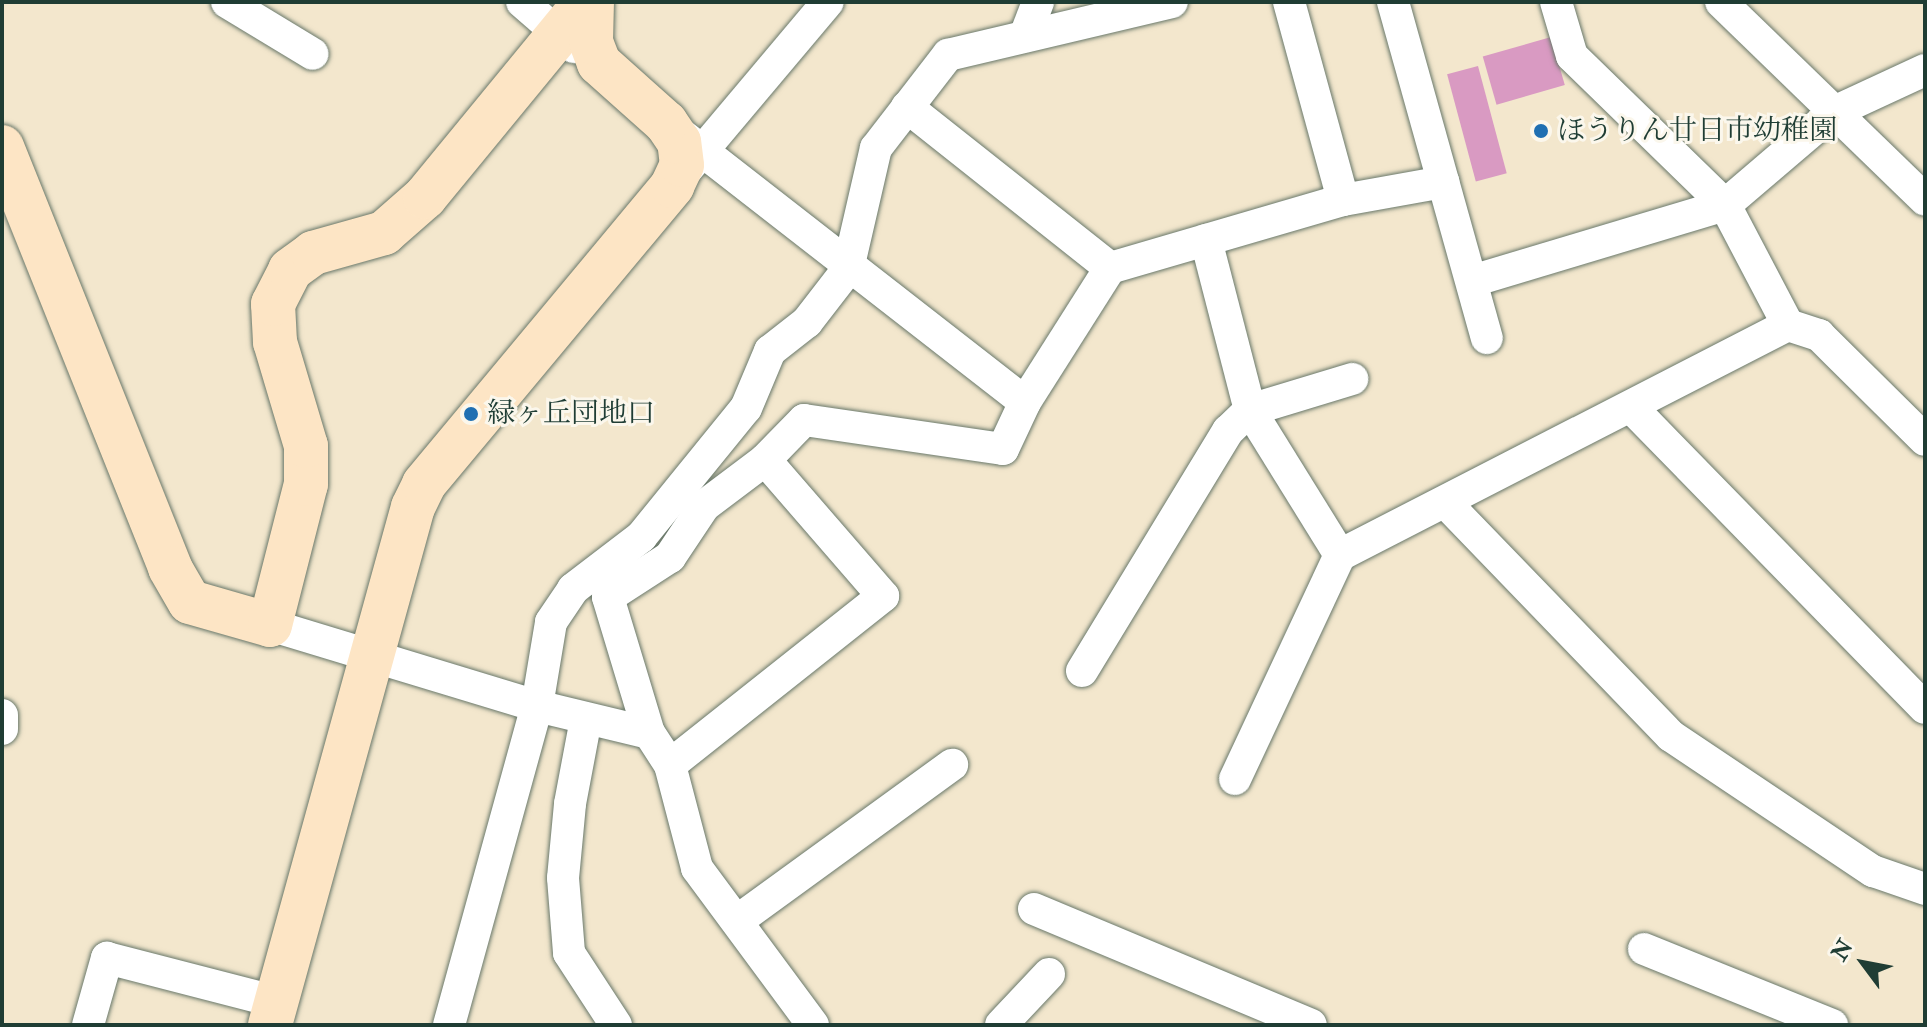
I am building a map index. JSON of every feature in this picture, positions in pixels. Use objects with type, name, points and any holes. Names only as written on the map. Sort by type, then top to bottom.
[{"type":"street","points":[[227,2],[313,54]]},
{"type":"street","points":[[522,2],[572,18],[614,80],[848,269],[1025,402]]},
{"type":"street","points":[[592,2],[591,42],[614,80]]},
{"type":"street","points":[[88,1025],[107,958],[273,1013],[404,530],[424,484],[828,2]]},
{"type":"street","points":[[1025,36],[1038,2]]},
{"type":"street","points":[[449,1025],[537,706],[551,622],[573,589],[641,537],[746,408],[770,351],[807,322],[848,269],[876,148],[948,55],[1172,2]]},
{"type":"street","points":[[1289,2],[1343,200]]},
{"type":"street","points":[[1393,2],[1487,338]]},
{"type":"street","points":[[1556,2],[1572,56],[1725,205],[1788,325],[1819,335],[1925,440]]},
{"type":"street","points":[[1721,2],[1925,200]]},
{"type":"street","points":[[270,625],[306,484],[306,446],[275,342],[273,304],[290,270],[313,253],[384,233],[425,197],[572,18]]},
{"type":"street","points":[[1472,281],[1725,205],[1834,112],[1925,70]]},
{"type":"street","points":[[907,107],[1110,268]]},
{"type":"street","points":[[666,123],[679,142],[682,165],[672,186]]},
{"type":"street","points":[[2,147],[170,568],[190,602],[537,706],[649,733]]},
{"type":"street","points":[[813,1025],[697,868],[670,765],[649,733],[608,597],[670,557],[704,506],[765,460],[804,420],[1003,449],[1025,402],[1110,268],[1343,200],[1443,182]]},
{"type":"street","points":[[1206,240],[1250,410],[1340,555]]},
{"type":"street","points":[[1235,779],[1340,555],[1632,408],[1788,325]]},
{"type":"street","points":[[1082,671],[1228,431],[1250,410],[1352,379]]},
{"type":"street","points":[[1632,408],[1925,708]]},
{"type":"street","points":[[670,765],[883,596],[765,460]]},
{"type":"street","points":[[1445,502],[1671,736],[1873,871],[1925,889]]},
{"type":"street","points":[[2,715],[2,729]]},
{"type":"street","points":[[586,719],[570,804],[563,878],[569,953],[616,1025]]},
{"type":"street","points":[[737,921],[952,765]]},
{"type":"street","points":[[1034,909],[1311,1025]]},
{"type":"street","points":[[1644,949],[1832,1025]]},
{"type":"street","points":[[1001,1025],[1049,974]]},
{"type":"building","points":[[1551,37],[1565,85],[1497,105],[1483,57]]},
{"type":"building","points":[[1478,66],[1507,173],[1476,181],[1447,74]]},
{"type":"place","name":"ほうりん廿日市幼稚園","points":[[1541,131]]},
{"type":"place","name":"緑ヶ丘団地口","points":[[471,414]]}]
